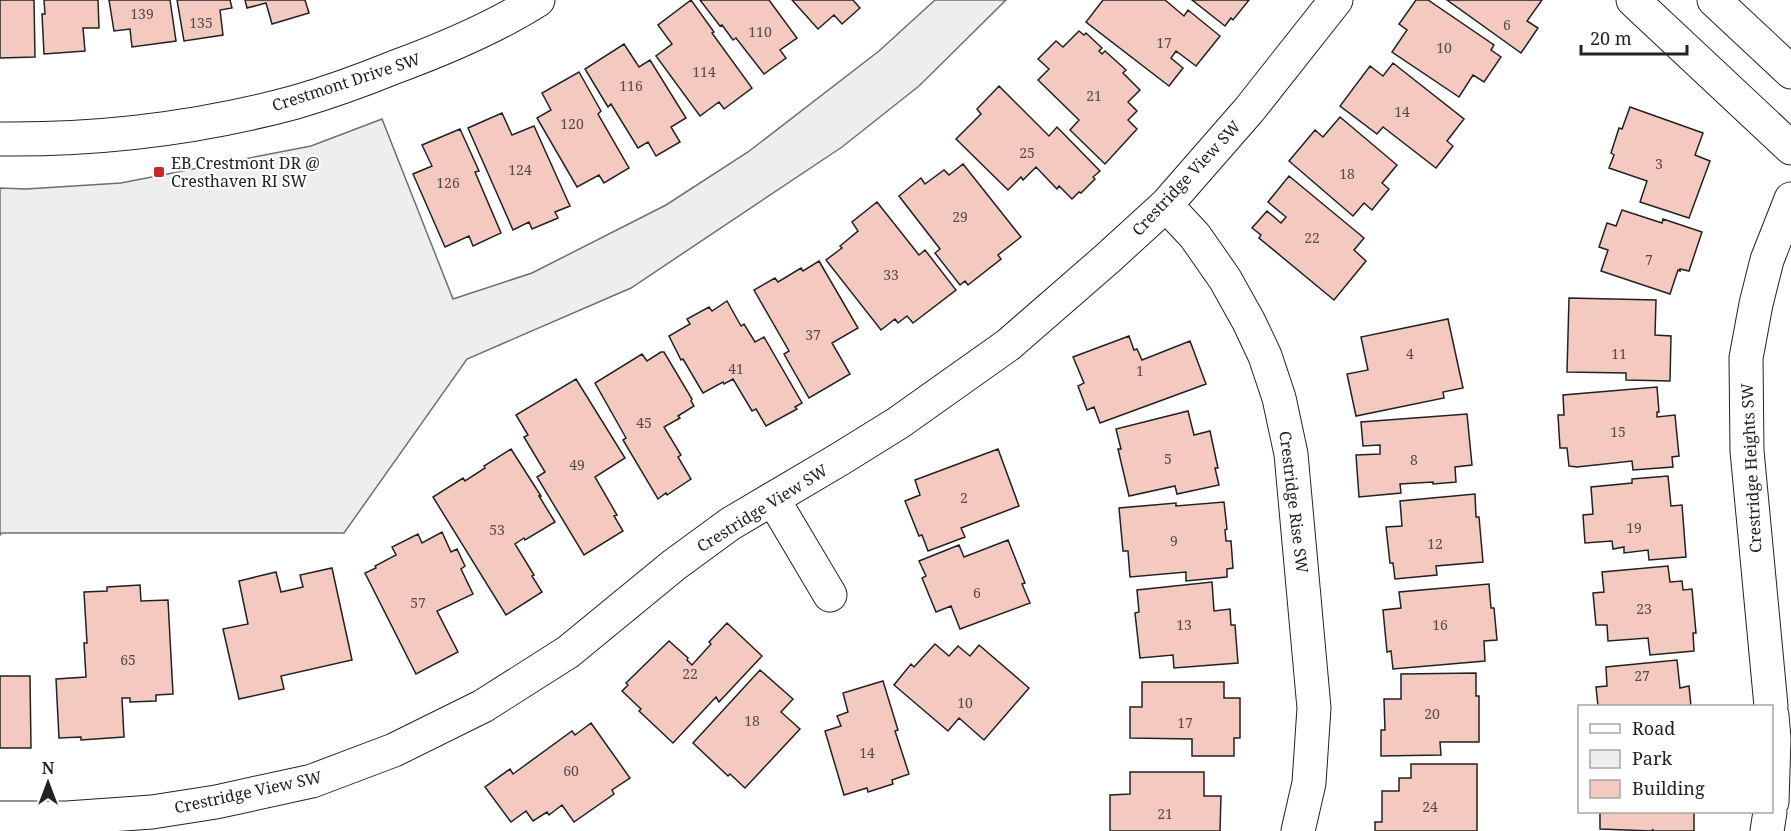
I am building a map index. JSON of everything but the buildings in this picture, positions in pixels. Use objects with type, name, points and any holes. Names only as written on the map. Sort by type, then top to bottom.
[{"type":"street","name":"Crestmont Drive SW","points":[[0,140],[128,134],[218,120],[297,101],[370,77],[440,50],[521,11],[538,0]]},
{"type":"street","name":"Crestridge View SW","points":[[0,818],[67,818],[152,812],[216,802],[312,781],[394,750],[483,706],[568,652],[674,565],[730,524],[898,423],[1008,345],[1166,205],[1249,110],[1336,0]]},
{"type":"street","points":[[1633,0],[1791,148]]},
{"type":"street","points":[[1714,0],[1791,72]]},
{"type":"street","name":"Crestridge Heights SW","points":[[1771,705],[1747,451],[1746,358],[1767,260],[1791,199]]},
{"type":"street","name":"Crestridge Rise SW","points":[[1166,205],[1196,236],[1225,279],[1249,322],[1265,356],[1279,398],[1291,454],[1314,708],[1309,783],[1298,831]]},
{"type":"street","points":[[773,499],[830,596]]},
{"type":"street","points":[[1773,727],[1773,770]]},
{"type":"street","points":[[1767,831],[1770,813]]},
{"type":"green space","points":[[935,0],[1006,0],[919,86],[842,147],[631,288],[467,359],[344,533],[2,533],[0,535],[0,188],[26,189],[121,183],[311,146],[382,119],[453,299],[532,273],[666,205],[748,152],[879,51]]},
{"type":"place","name":"EB Crestmont DR @ Cresthaven RI SW","points":[[159,172]]}]
